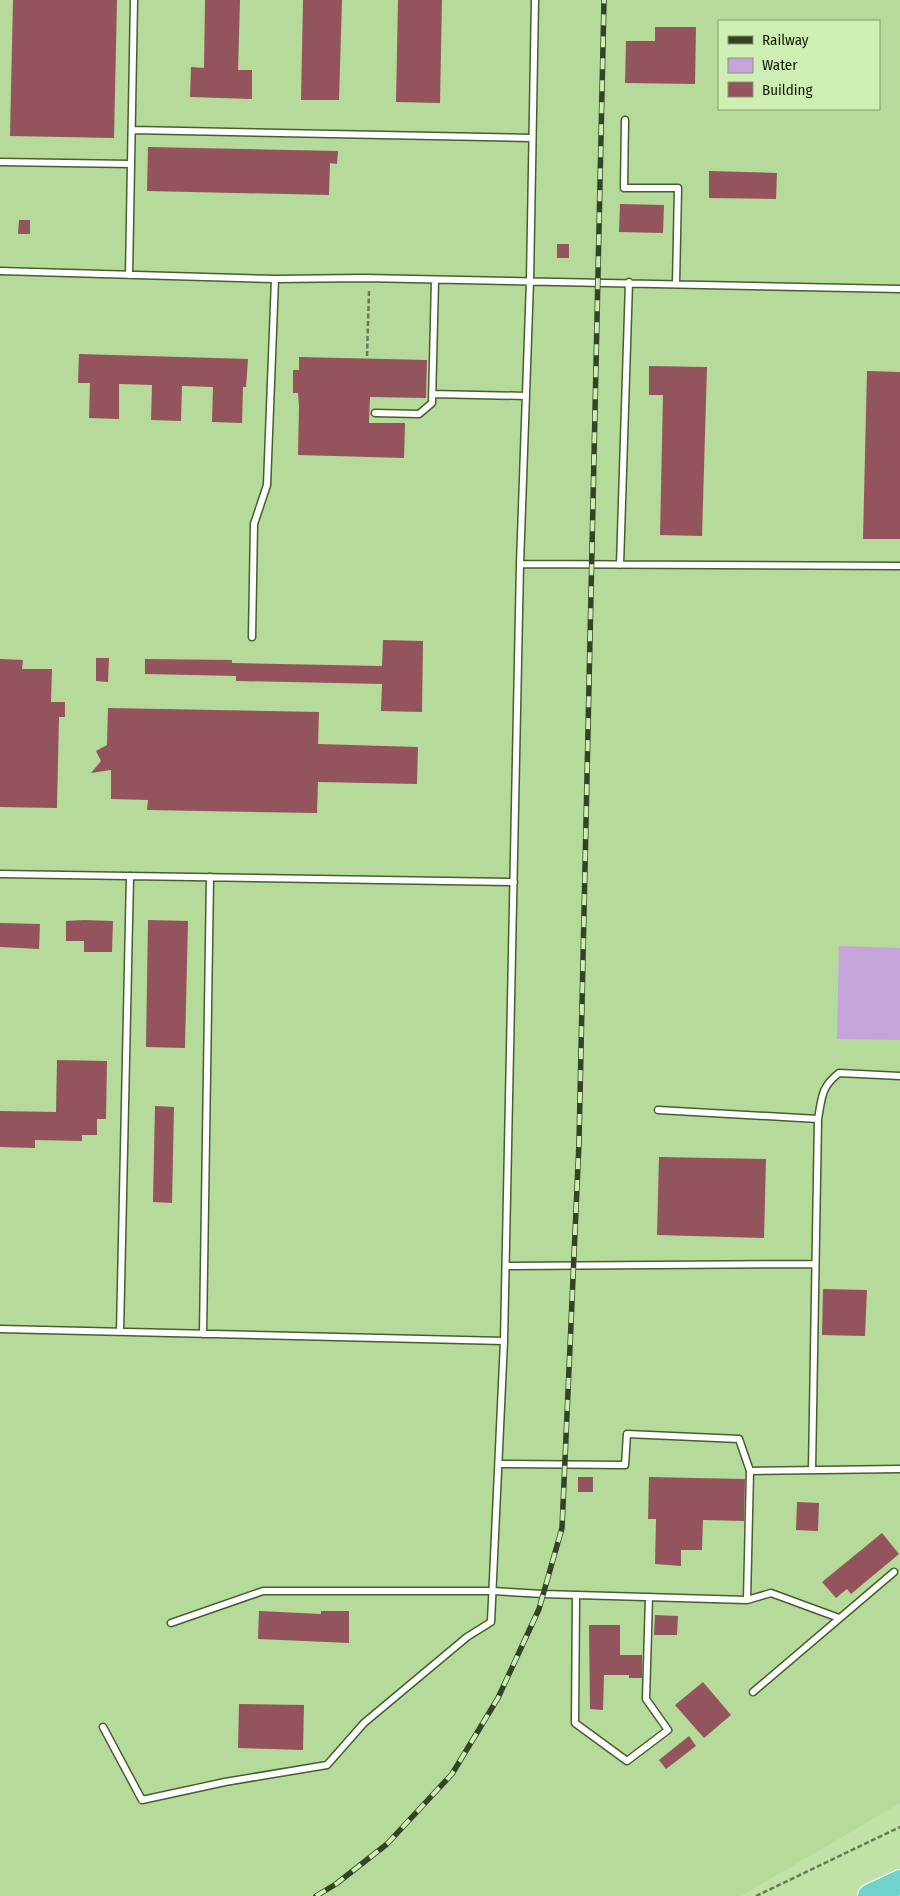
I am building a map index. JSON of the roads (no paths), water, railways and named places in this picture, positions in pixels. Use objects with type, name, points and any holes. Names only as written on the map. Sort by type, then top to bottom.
[{"type":"highway","points":[[870,1896],[900,1882]]},
{"type":"lane","points":[[129,275],[134,0]]},
{"type":"lane","points":[[103,1727],[142,1800],[225,1782],[327,1765],[364,1723],[467,1637],[492,1622],[506,1266],[520,564],[530,282],[534,0]]},
{"type":"lane","points":[[625,120],[624,188],[678,188],[676,284]]},
{"type":"lane","points":[[132,130],[532,138]]},
{"type":"lane","points":[[0,162],[131,164]]},
{"type":"lane","points":[[0,272],[275,279],[364,278],[530,282],[630,282],[900,289]]},
{"type":"lane","points":[[252,637],[254,524],[267,485],[275,279]]},
{"type":"lane","points":[[375,413],[420,414],[432,403],[434,280]]},
{"type":"lane","points":[[620,565],[630,282]]},
{"type":"lane","points":[[432,394],[526,396]]},
{"type":"lane","points":[[520,564],[900,566]]},
{"type":"lane","points":[[0,874],[514,882]]},
{"type":"lane","points":[[120,1332],[130,876]]},
{"type":"lane","points":[[203,1334],[210,877]]},
{"type":"lane","points":[[812,1470],[818,1118],[822,1095],[829,1081],[840,1073],[900,1076]]},
{"type":"lane","points":[[658,1110],[818,1118]]},
{"type":"lane","points":[[506,1266],[815,1264]]},
{"type":"lane","points":[[0,1330],[504,1341]]},
{"type":"lane","points":[[499,1464],[625,1466],[627,1434],[739,1439],[750,1472],[748,1600]]},
{"type":"lane","points":[[750,1472],[900,1469]]},
{"type":"lane","points":[[753,1692],[894,1572]]},
{"type":"lane","points":[[171,1623],[263,1591],[493,1591],[748,1600],[771,1593],[839,1618]]},
{"type":"lane","points":[[576,1595],[575,1723],[627,1761],[668,1730],[646,1700],[649,1597]]},
{"type":"water","points":[[839,946],[900,948],[900,1040],[837,1039]]},
{"type":"railway","points":[[316,1896],[336,1884],[387,1844],[452,1774],[498,1698],[539,1609],[562,1528],[579,1142],[604,0]]}]
